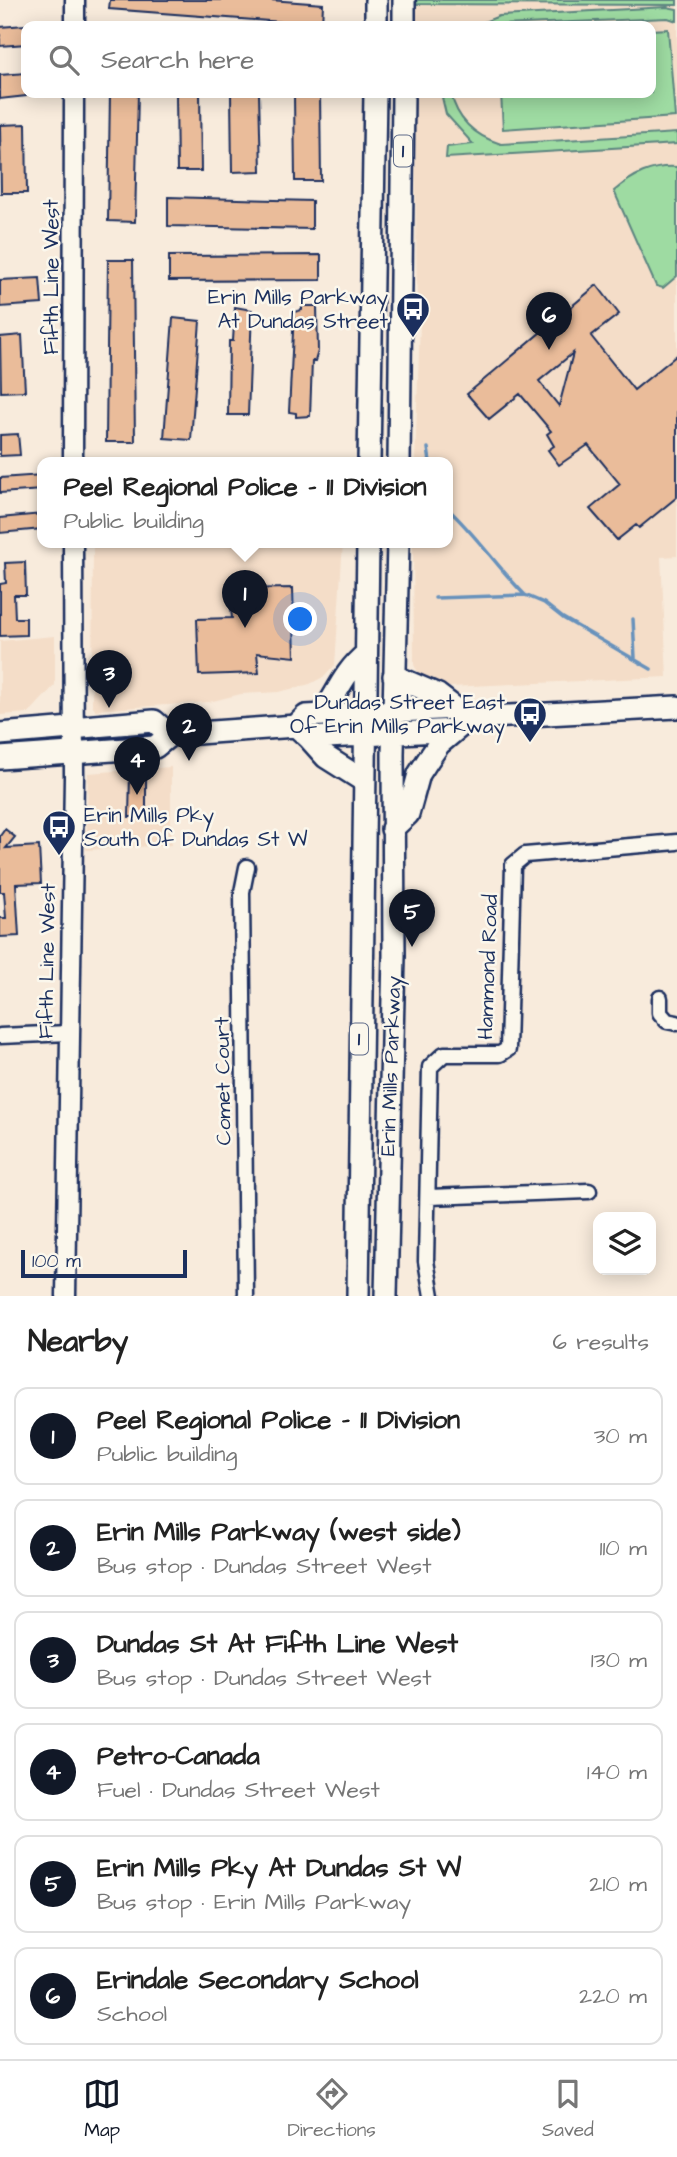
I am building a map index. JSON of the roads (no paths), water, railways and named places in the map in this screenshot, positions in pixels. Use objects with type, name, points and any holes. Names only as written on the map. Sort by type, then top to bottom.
[{"type":"main road","points":[[376,0],[376,21]]},
{"type":"main road","points":[[404,0],[404,21]]},
{"type":"main road","name":"1","points":[[369,457],[375,98]]},
{"type":"main road","name":"1","points":[[399,457],[403,98]]},
{"type":"main road","name":"Erin Mills Parkway","points":[[358,1296],[368,548]]},
{"type":"main road","name":"Erin Mills Parkway","points":[[386,1296],[394,955],[392,829],[398,548]]},
{"type":"main road","points":[[322,715],[348,668],[366,654]]},
{"type":"main road","points":[[394,676],[438,695],[460,719]]},
{"type":"main road","points":[[0,758],[155,747],[170,735],[302,732],[366,735],[393,733],[460,719],[677,707]]},
{"type":"main road","points":[[302,732],[306,716],[394,711],[460,719]]},
{"type":"main road","points":[[392,829],[408,814],[424,766],[460,719]]},
{"type":"main road","points":[[0,734],[154,720],[170,735]]},
{"type":"main road","points":[[302,732],[326,757],[364,781]]},
{"type":"street","points":[[75,0],[75,21]]},
{"type":"street","name":"Fifth Line West","points":[[73,457],[74,98]]},
{"type":"street","name":"Fifth Line West","points":[[66,1296],[74,753],[73,548]]},
{"type":"street","name":"Hammond Road","points":[[432,1296],[426,1261],[429,1067],[444,1054],[500,1054],[508,1049],[511,1043],[513,865],[525,855],[677,842]]},
{"type":"street","name":"Comet Court","points":[[246,1296],[242,892],[247,867]]},
{"type":"street","points":[[660,998],[660,1013],[667,1021],[677,1023]]},
{"type":"street","points":[[0,1036],[69,1033]]},
{"type":"street","points":[[429,1197],[589,1191]]},
{"type":"waterway","points":[[428,448],[429,457]]},
{"type":"waterway","points":[[453,514],[525,595]]},
{"type":"waterway","points":[[435,598],[525,595],[544,603],[563,618],[651,669]]},
{"type":"waterway","points":[[633,619],[635,658]]},
{"type":"place","name":"Erin Mills Parkway At Dundas Street","points":[[413,339]]},
{"type":"place","name":"Erindale Secondary School","points":[[549,350]]},
{"type":"place","name":"Peel Regional Police - 11 Division","points":[[245,628]]},
{"type":"place","name":"Dundas St At Fifth Line West","points":[[109,708]]},
{"type":"place","name":"Dundas Street East Of Erin Mills Parkway","points":[[530,744]]},
{"type":"place","name":"Erin Mills Parkway (west side)","points":[[189,761]]},
{"type":"place","name":"Petro-Canada","points":[[137,795]]},
{"type":"place","name":"Erin Mills Pky South Of Dundas St W","points":[[59,857]]},
{"type":"place","name":"Erin Mills Pky At Dundas St W","points":[[412,947]]}]
